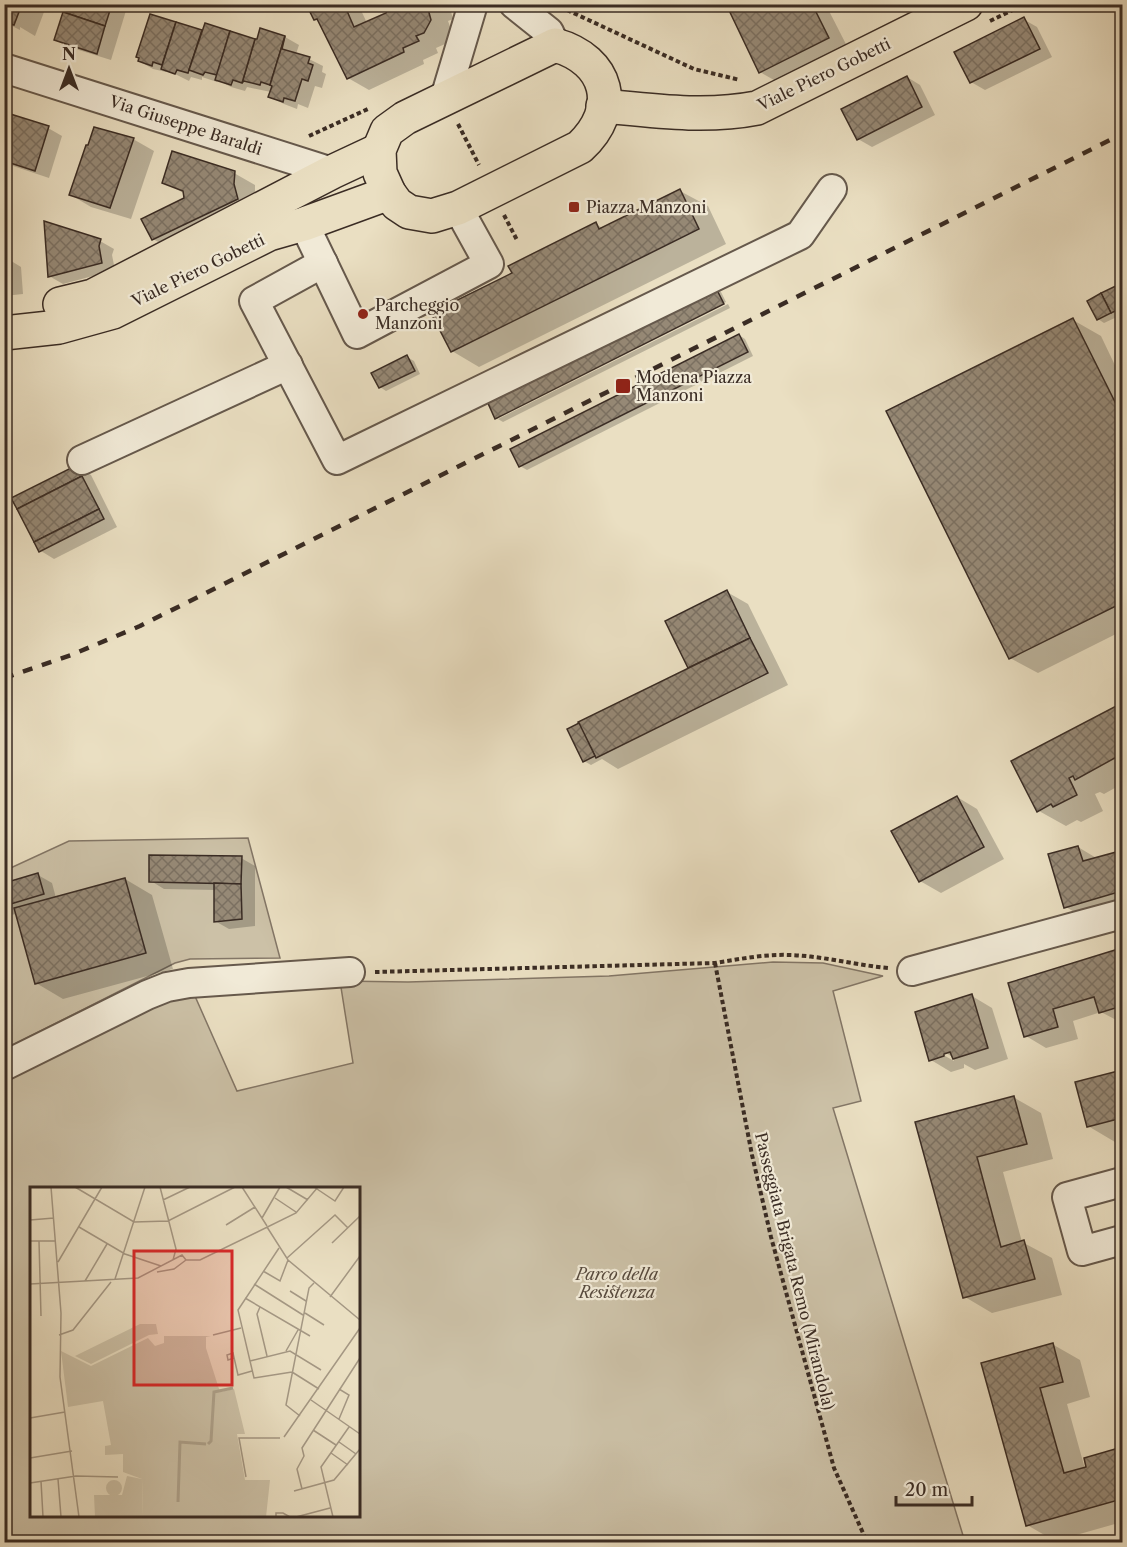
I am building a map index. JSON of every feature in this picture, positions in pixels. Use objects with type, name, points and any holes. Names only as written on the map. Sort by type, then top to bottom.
[{"type":"main road","name":"Viale Piero Gobetti","points":[[603,106],[697,113],[733,113],[757,108],[974,15]]},
{"type":"main road","points":[[555,45],[581,56],[592,66],[603,89],[600,123],[592,135],[580,147],[458,208],[432,216],[409,212],[397,204],[389,193],[380,172],[379,150],[387,131],[405,118],[555,45]]},
{"type":"main road","name":"Viale Piero Gobetti","points":[[4,312],[52,307],[93,296],[379,150]]},
{"type":"main road","name":"Viale Piero Gobetti","points":[[4,333],[59,327],[112,312],[269,234],[304,224],[389,193]]},
{"type":"street","points":[[445,98],[473,4]]},
{"type":"street","points":[[514,4],[549,32],[555,45]]},
{"type":"street","name":"Via Giuseppe Baraldi","points":[[4,68],[332,172]]},
{"type":"street","points":[[323,263],[254,301],[337,460],[800,235],[832,189]]},
{"type":"street","points":[[304,224],[357,334],[489,264],[458,208]]},
{"type":"street","points":[[82,460],[288,365]]},
{"type":"street","points":[[912,971],[1122,914]]},
{"type":"street","points":[[4,1066],[167,987],[189,983],[350,972]]},
{"type":"street","points":[[1122,1182],[1067,1197],[1082,1251],[1122,1240]]},
{"type":"path","points":[[974,15],[1025,4]]},
{"type":"path","points":[[563,9],[694,69],[745,81]]},
{"type":"path","points":[[350,972],[715,963],[762,956],[788,955],[912,971]]},
{"type":"path","name":"Passeggiata Brigata Remo (Mirandola)","points":[[715,963],[752,1155],[771,1237],[834,1468],[867,1542]]},
{"type":"green space","points":[[248,838],[280,958],[190,959],[175,963],[5,1049],[4,871],[69,841]]},
{"type":"green space","name":"Parco della Resistenza","points":[[773,962],[823,963],[883,976],[833,991],[861,1101],[833,1108],[965,1542],[5,1542],[5,1074],[128,1011],[194,994],[237,1091],[353,1063],[340,981],[408,982],[609,976]]},
{"type":"building","points":[[4,4],[22,4],[14,25],[4,22]]},
{"type":"building","points":[[65,4],[112,4],[105,26],[63,12]]},
{"type":"building","points":[[306,4],[344,4],[354,27],[386,13],[390,4],[433,4],[433,7],[428,9],[431,20],[424,33],[416,36],[419,41],[403,48],[404,52],[347,79],[317,19],[314,20]]},
{"type":"building","points":[[726,4],[777,4],[780,9],[789,4],[812,4],[829,38],[759,73]]},
{"type":"building","points":[[63,12],[105,26],[97,54],[54,40]]},
{"type":"building","points":[[150,14],[176,22],[162,65],[153,62],[152,66],[138,61],[139,58],[136,57]]},
{"type":"building","points":[[1024,17],[1040,49],[970,83],[954,52]]},
{"type":"building","points":[[176,22],[202,30],[188,73],[177,70],[175,74],[161,69]]},
{"type":"building","points":[[205,23],[230,31],[217,75],[205,72],[203,75],[189,70]]},
{"type":"building","points":[[260,28],[285,36],[270,85],[261,82],[260,85],[244,81],[242,83],[255,39],[257,39]]},
{"type":"building","points":[[230,31],[255,39],[242,83],[233,80],[231,85],[215,80]]},
{"type":"building","points":[[285,36],[282,49],[310,57],[308,63],[313,65],[308,81],[302,79],[295,101],[284,98],[283,102],[268,97]]},
{"type":"building","points":[[907,76],[922,107],[857,140],[841,109]]},
{"type":"building","points":[[4,112],[49,126],[35,171],[4,161]]},
{"type":"building","points":[[94,127],[134,138],[110,208],[69,195]]},
{"type":"building","points":[[172,151],[235,171],[234,184],[238,199],[152,240],[141,219],[184,198],[183,191],[162,183]]},
{"type":"building","points":[[680,189],[699,229],[451,352],[431,313],[512,273],[508,266],[596,222],[599,229]]},
{"type":"building","points":[[44,221],[101,239],[99,246],[102,263],[48,277]]},
{"type":"building","points":[[4,258],[8,258],[10,287],[4,287]]},
{"type":"building","points":[[1122,283],[1122,308],[1111,313],[1101,293]]},
{"type":"building","points":[[715,286],[724,304],[495,419],[487,401]]},
{"type":"building","points":[[1101,293],[1111,313],[1097,320],[1087,301]]},
{"type":"building","points":[[1073,318],[1122,416],[1122,603],[1009,659],[886,411]]},
{"type":"building","points":[[739,334],[748,352],[519,467],[510,449]]},
{"type":"building","points":[[407,355],[415,371],[379,388],[371,373]]},
{"type":"building","points":[[77,465],[82,476],[17,509],[11,498]]},
{"type":"building","points":[[82,476],[99,509],[34,542],[17,509]]},
{"type":"building","points":[[99,509],[104,519],[39,552],[34,542]]},
{"type":"building","points":[[727,590],[750,638],[688,668],[665,621]]},
{"type":"building","points":[[750,638],[768,673],[596,758],[578,722]]},
{"type":"building","points":[[1122,703],[1122,754],[1075,780],[1073,776],[1069,778],[1077,795],[1053,807],[1051,804],[1037,812],[1011,761]]},
{"type":"building","points":[[579,723],[595,756],[583,762],[567,729]]},
{"type":"building","points":[[957,796],[984,847],[919,882],[891,831]]},
{"type":"building","points":[[1078,846],[1083,861],[1120,851],[1122,891],[1064,908],[1048,854]]},
{"type":"building","points":[[149,855],[242,856],[241,884],[149,882]]},
{"type":"building","points":[[38,873],[44,894],[4,906],[4,883]]},
{"type":"building","points":[[125,878],[146,953],[35,984],[14,908]]},
{"type":"building","points":[[214,883],[241,884],[242,919],[214,922]]},
{"type":"building","points":[[1115,950],[1122,973],[1122,1006],[1099,1013],[1094,997],[1053,1009],[1058,1027],[1024,1037],[1008,983]]},
{"type":"building","points":[[972,994],[988,1048],[953,1059],[950,1052],[929,1061],[915,1012]]},
{"type":"building","points":[[1122,1070],[1122,1118],[1087,1127],[1075,1082]]},
{"type":"building","points":[[1014,1096],[1027,1144],[977,1157],[1001,1247],[1024,1240],[1035,1279],[963,1298],[915,1122]]},
{"type":"building","points":[[1053,1343],[1063,1382],[1040,1388],[1064,1473],[1086,1467],[1084,1458],[1122,1447],[1122,1499],[1026,1526],[981,1363]]},
{"type":"railway","points":[[4,678],[71,655],[140,626],[1122,134]]},
{"type":"place","name":"Piazza Manzoni","points":[[574,207]]},
{"type":"place","name":"Parcheggio Manzoni","points":[[363,314]]},
{"type":"place","name":"Modena Piazza Manzoni","points":[[623,386]]}]
